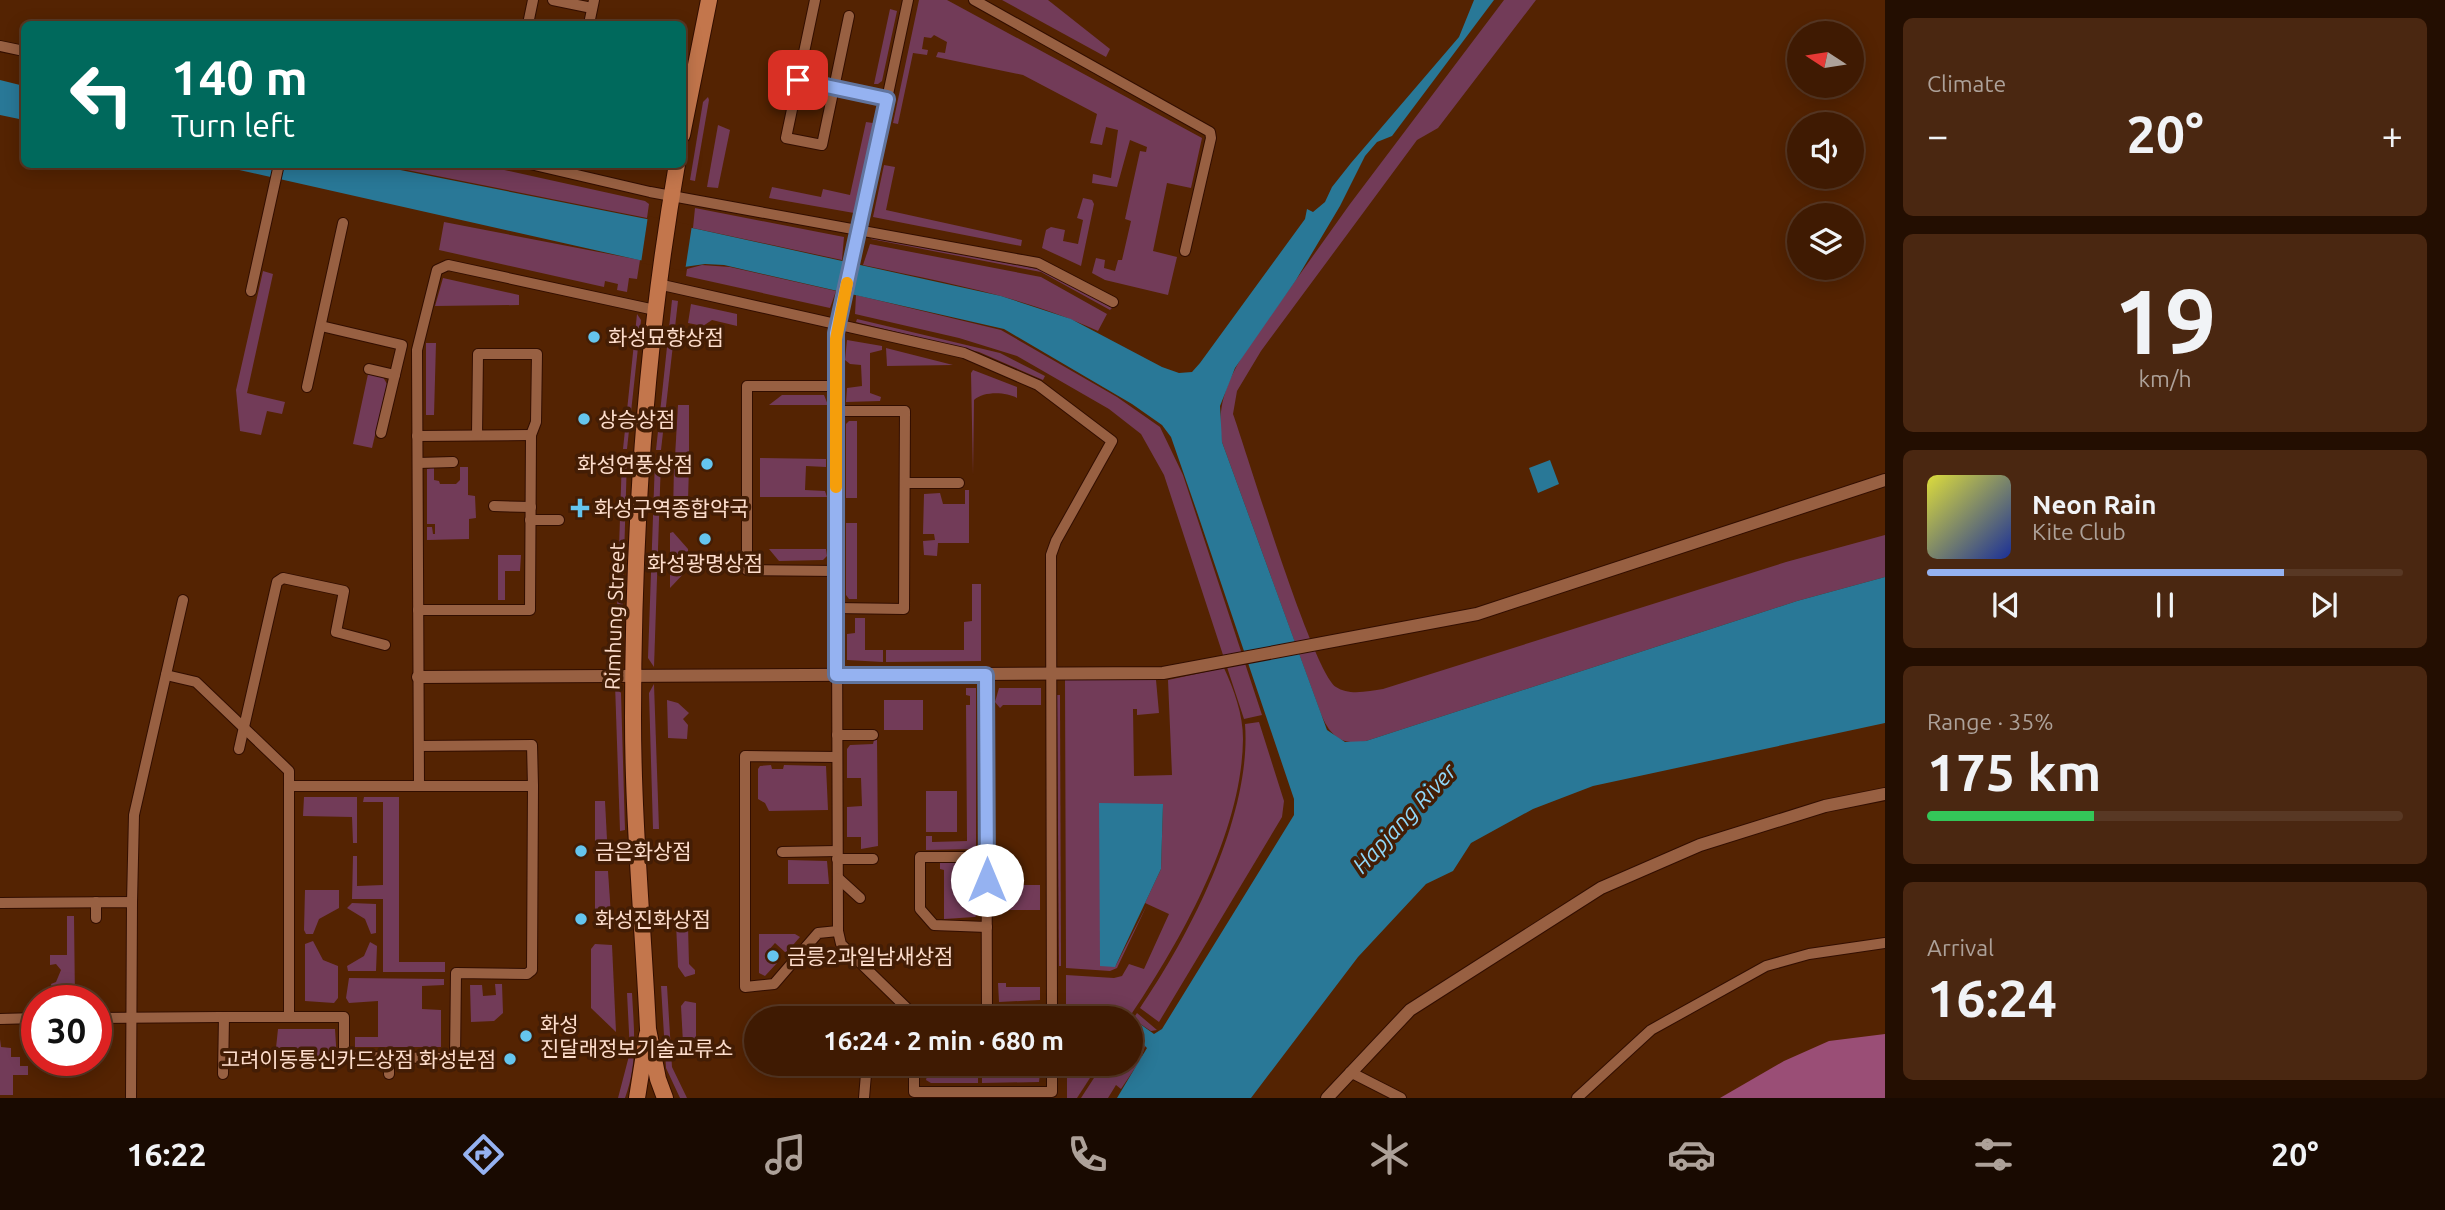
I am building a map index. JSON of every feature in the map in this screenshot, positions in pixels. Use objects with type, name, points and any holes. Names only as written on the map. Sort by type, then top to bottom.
[{"type":"main road","points":[[686,115],[709,0]]},
{"type":"main road","name":"Rimhung Street","points":[[665,1098],[658,1079],[648,1029],[634,763],[634,677],[641,452],[659,277],[676,168]]},
{"type":"main road","name":"Rimhung Street","points":[[637,1098],[648,1029]]},
{"type":"street","points":[[529,21],[533,0]]},
{"type":"street","points":[[553,0],[593,4]]},
{"type":"street","points":[[815,0],[786,138],[822,145],[849,16]]},
{"type":"street","points":[[905,1006],[841,944],[838,931],[836,386],[838,323],[908,0]]},
{"type":"street","points":[[974,0],[1210,132],[1211,138],[1185,251]]},
{"type":"street","points":[[0,46],[21,50]]},
{"type":"street","points":[[798,80],[887,99]]},
{"type":"street","points":[[251,291],[278,168]]},
{"type":"street","points":[[545,168],[671,201],[860,228],[1038,263],[1113,302]]},
{"type":"street","points":[[307,387],[343,223]]},
{"type":"street","points":[[419,785],[418,340],[434,276],[440,267],[449,265],[655,310]]},
{"type":"street","points":[[659,277],[964,353],[1014,373],[1062,401],[1112,441],[1053,547],[1052,1006]]},
{"type":"street","points":[[321,326],[402,345],[381,433]]},
{"type":"street","points":[[418,610],[530,610],[531,435],[536,422],[537,354],[478,354],[477,435]]},
{"type":"street","points":[[369,369],[395,375]]},
{"type":"street","points":[[836,386],[747,386],[747,570],[836,571]]},
{"type":"street","points":[[836,411],[905,411],[904,609],[836,608]]},
{"type":"street","points":[[417,436],[531,435]]},
{"type":"street","points":[[418,463],[453,462]]},
{"type":"street","points":[[418,677],[1163,673],[1477,614],[1885,480]]},
{"type":"street","points":[[905,484],[959,483]]},
{"type":"street","points":[[494,506],[531,507]]},
{"type":"street","points":[[530,520],[559,520]]},
{"type":"street","points":[[239,749],[277,582],[283,578],[344,591],[336,632],[385,645]]},
{"type":"street","points":[[131,1098],[131,902],[135,815],[183,600]]},
{"type":"street","points":[[166,675],[196,682],[289,771],[289,1017]]},
{"type":"street","points":[[986,675],[987,1006]]},
{"type":"street","points":[[837,735],[873,734]]},
{"type":"street","points":[[112,1018],[344,1017],[344,1057],[455,1058],[456,973],[527,974],[532,970],[532,745],[418,746]]},
{"type":"street","points":[[837,757],[745,757],[745,987],[774,984],[818,933],[838,931]]},
{"type":"street","points":[[289,786],[533,786]]},
{"type":"street","points":[[1327,1098],[1410,1010],[1601,888],[1700,845],[1825,806],[1885,794]]},
{"type":"street","points":[[782,852],[873,859]]},
{"type":"street","points":[[987,857],[920,858],[920,909],[934,925],[987,927]]},
{"type":"street","points":[[838,878],[860,898]]},
{"type":"street","points":[[0,902],[131,902]]},
{"type":"street","points":[[96,902],[96,918]]},
{"type":"street","points":[[1577,1098],[1651,1030],[1766,967],[1808,954],[1885,943]]},
{"type":"street","points":[[222,1074],[224,1017]]},
{"type":"street","points":[[0,1018],[21,1018]]},
{"type":"street","points":[[389,1058],[389,1074]]},
{"type":"street","points":[[1350,1072],[1401,1098]]},
{"type":"street","points":[[864,1098],[866,1076]]},
{"type":"street","points":[[914,1076],[914,1092],[1052,1092],[1052,1076]]},
{"type":"shaded area","points":[[919,0],[947,0],[1202,138],[1191,188],[1167,183],[1153,251],[1177,257],[1168,295],[1105,280],[1092,273],[1096,258],[1105,260],[1104,268],[1115,271],[1118,260],[1122,260],[1131,221],[1125,219],[1140,151],[1146,152],[1147,147],[1130,140],[1117,187],[1092,183],[1093,174],[1111,178],[1118,130],[1106,127],[1102,145],[1090,143],[1097,114],[1023,75],[936,57],[938,52],[945,53],[947,42],[934,35],[931,38],[924,37],[922,49],[928,50],[927,55],[913,53],[898,124],[893,123]]},
{"type":"shaded area","points":[[1002,0],[1048,0],[1110,49],[1106,57]]},
{"type":"shaded area","points":[[1504,0],[1536,0],[1438,128],[1417,140],[1261,351],[1237,391],[1233,414],[1281,560],[1325,672],[1341,690],[1359,692],[1383,689],[1786,562],[1885,535],[1885,577],[1797,601],[1366,741],[1350,742],[1333,734],[1321,714],[1222,442],[1222,404],[1229,381],[1248,347],[1350,204]]},
{"type":"shaded area","points":[[890,9],[897,11],[882,81],[874,84]]},
{"type":"shaded area","points":[[708,97],[695,181],[690,180],[703,102]]},
{"type":"shaded area","points":[[866,122],[873,123],[854,213],[769,198],[772,187],[821,197],[823,189],[850,195]]},
{"type":"shaded area","points":[[718,125],[730,130],[718,188],[707,187]]},
{"type":"shaded area","points":[[884,165],[895,167],[886,210],[1022,240],[1021,246],[873,217]]},
{"type":"shaded area","points":[[397,168],[496,168],[645,201],[649,204],[647,218]]},
{"type":"shaded area","points":[[1083,198],[1092,200],[1094,204],[1081,266],[1042,248],[1046,230],[1051,227],[1065,230],[1063,241],[1078,244],[1083,220],[1077,218]]},
{"type":"shaded area","points":[[695,208],[844,237],[842,260],[693,228]]},
{"type":"shaded area","points":[[444,222],[640,260],[637,279],[629,278],[627,292],[617,290],[618,284],[605,281],[604,287],[439,250]]},
{"type":"shaded area","points":[[872,237],[1043,270],[1112,308],[1110,310],[1041,272],[871,239]]},
{"type":"shaded area","points":[[870,244],[1041,277],[1107,314],[1098,331],[1012,299],[863,265]]},
{"type":"shaded area","points":[[702,265],[730,267],[836,291],[830,308],[686,276],[687,269]]},
{"type":"shaded area","points":[[263,271],[273,274],[247,393],[285,402],[282,414],[267,411],[261,435],[240,431],[236,390]]},
{"type":"shaded area","points":[[443,278],[519,295],[519,305],[435,306]]},
{"type":"shaded area","points":[[856,295],[1001,330],[1117,397],[1160,427],[1183,475],[1262,715],[1244,719],[1164,475],[1141,434],[1109,409],[1017,356],[959,338],[855,314]]},
{"type":"shaded area","points":[[672,300],[678,301],[661,450],[656,450]]},
{"type":"shaded area","points":[[691,304],[737,314],[737,326],[712,320],[703,326],[688,323]]},
{"type":"shaded area","points":[[637,314],[641,320],[627,449],[623,449]]},
{"type":"shaded area","points":[[857,319],[1000,353],[1045,376],[1043,380],[979,352],[856,322]]},
{"type":"shaded area","points":[[847,340],[882,346],[882,350],[870,353],[870,393],[881,397],[880,401],[846,402],[847,388],[862,386],[861,365],[850,364],[845,360]]},
{"type":"shaded area","points":[[426,343],[436,343],[434,415],[426,415]]},
{"type":"shaded area","points":[[886,348],[953,365],[887,366]]},
{"type":"shaded area","points":[[973,370],[1017,387],[1017,398],[995,393],[974,400],[973,475],[971,373]]},
{"type":"shaded area","points":[[368,374],[383,377],[387,384],[372,448],[353,444]]},
{"type":"shaded area","points":[[782,395],[824,395],[828,405],[769,405]]},
{"type":"shaded area","points":[[678,405],[689,405],[689,457],[675,457]]},
{"type":"shaded area","points":[[849,421],[857,421],[857,498],[846,498],[846,424]]},
{"type":"shaded area","points":[[622,457],[627,458],[621,659],[615,670]]},
{"type":"shaded area","points":[[760,458],[826,459],[826,467],[806,466],[805,490],[825,491],[827,497],[760,497]]},
{"type":"shaded area","points":[[655,460],[661,460],[654,667],[648,658]]},
{"type":"shaded area","points":[[674,466],[689,466],[688,501],[673,516]]},
{"type":"shaded area","points":[[434,467],[434,480],[440,484],[456,484],[460,480],[460,467],[468,467],[468,495],[475,496],[476,518],[469,519],[469,539],[427,540],[427,527],[432,527],[435,534],[435,524],[427,524],[427,469]]},
{"type":"shaded area","points":[[965,490],[969,490],[969,543],[938,543],[937,556],[924,555],[923,541],[935,540],[934,534],[923,534],[924,494],[940,493],[943,504],[965,504]]},
{"type":"shaded area","points":[[846,523],[857,523],[857,599],[849,599],[846,595]]},
{"type":"shaded area","points":[[673,532],[688,549],[688,569],[670,588],[670,533]]},
{"type":"shaded area","points":[[769,549],[826,549],[827,556],[823,560],[779,561]]},
{"type":"shaded area","points":[[498,555],[521,555],[520,571],[505,571],[505,600],[498,600]]},
{"type":"shaded area","points":[[972,584],[981,584],[981,661],[886,662],[886,650],[964,650],[964,622],[972,621]]},
{"type":"shaded area","points":[[855,618],[865,618],[865,650],[883,650],[883,662],[847,660],[847,634],[855,633]]},
{"type":"shaded area","points":[[1224,668],[1240,711],[1243,739],[1240,775],[1232,812],[1205,886],[1168,956],[1137,1006],[1066,1006],[1066,975],[1114,978],[1122,976],[1129,964],[1144,969],[1169,914],[1145,903],[1161,869],[1163,804],[1115,967],[1147,905],[1117,968],[1110,971],[1066,968],[1065,680],[1156,680],[1159,713],[1137,715],[1137,709],[1133,709],[1134,776],[1172,775],[1168,680]]},
{"type":"shaded area","points":[[615,684],[621,693],[625,830],[620,831]]},
{"type":"shaded area","points":[[654,684],[659,829],[653,829],[649,693]]},
{"type":"shaded area","points":[[966,688],[976,688],[976,849],[926,850],[926,836],[932,836],[932,842],[967,841],[966,705],[970,705],[970,696],[966,695]]},
{"type":"shaded area","points":[[999,688],[1041,688],[1041,705],[1003,705],[1000,708],[995,702]]},
{"type":"shaded area","points":[[1057,695],[1060,695],[1061,966],[1059,966]]},
{"type":"shaded area","points":[[667,700],[678,703],[689,713],[683,719],[688,725],[687,739],[668,738]]},
{"type":"shaded area","points":[[884,700],[923,700],[923,730],[884,730]]},
{"type":"shaded area","points":[[1259,722],[1284,801],[1282,817],[1159,1022],[1141,1006],[1197,910],[1228,835],[1239,796],[1245,759],[1245,724]]},
{"type":"shaded area","points":[[874,740],[877,740],[878,846],[861,849],[861,837],[847,837],[847,807],[862,806],[861,778],[847,778],[847,749],[850,745],[873,744]]},
{"type":"shaded area","points":[[771,765],[772,769],[783,769],[784,765],[826,766],[828,810],[769,811],[765,803],[758,799],[758,769],[760,766]]},
{"type":"shaded area","points":[[926,791],[957,791],[957,832],[926,832]]},
{"type":"shaded area","points":[[304,797],[357,797],[357,843],[353,843],[352,817],[303,816]]},
{"type":"shaded area","points":[[364,797],[399,797],[399,962],[445,962],[445,972],[383,972],[383,899],[352,899],[353,856],[357,856],[357,886],[383,885],[383,802],[363,802]]},
{"type":"shaded area","points":[[595,801],[605,801],[608,859],[595,859]]},
{"type":"shaded area","points":[[788,860],[827,861],[829,884],[788,884]]},
{"type":"shaded area","points":[[940,863],[978,863],[978,900],[975,901],[978,914],[975,917],[944,919],[944,870],[940,869]]},
{"type":"shaded area","points":[[595,871],[608,871],[611,916],[595,917]]},
{"type":"shaded area","points":[[1009,885],[1040,885],[1040,910],[1009,910],[1009,898],[1014,894],[1014,888]]},
{"type":"shaded area","points":[[305,890],[339,890],[339,908],[319,919],[313,934],[306,934],[304,930]]},
{"type":"shaded area","points":[[352,903],[376,904],[376,933],[371,934],[365,919],[347,908]]},
{"type":"shaded area","points":[[67,916],[74,916],[75,985],[51,985],[56,982],[61,970],[56,964],[50,965],[50,955],[67,955]]},
{"type":"shaded area","points":[[685,922],[688,926],[689,964],[695,974],[685,977],[678,967],[676,923]]},
{"type":"shaded area","points":[[759,934],[795,934],[800,937],[786,953],[775,943],[767,952],[777,963],[765,976],[759,973]]},
{"type":"shaded area","points":[[313,941],[323,960],[338,966],[338,998],[334,1003],[305,1001],[305,944]]},
{"type":"shaded area","points":[[370,942],[377,946],[376,971],[348,971],[347,966],[364,956]]},
{"type":"shaded area","points":[[595,944],[612,945],[616,1032],[591,1008],[591,949]]},
{"type":"shaded area","points":[[349,978],[444,979],[444,985],[422,986],[422,1009],[441,1010],[441,1047],[355,1047],[355,1037],[378,1037],[378,1001],[349,1003],[346,998]]},
{"type":"shaded area","points":[[998,983],[1006,983],[1006,987],[1040,987],[1040,1000],[999,1002]]},
{"type":"shaded area","points":[[495,984],[502,984],[503,1013],[494,1021],[471,1022],[470,985],[482,985],[483,996],[496,995]]},
{"type":"shaded area","points":[[661,986],[667,986],[672,1067],[687,1098],[680,1098],[666,1068]]},
{"type":"shaded area","points":[[627,993],[632,993],[632,1072],[625,1098],[618,1098],[630,1052]]},
{"type":"shaded area","points":[[685,1001],[696,1003],[696,1043],[683,1043],[681,1006]]},
{"type":"shaded area","points":[[1143,1018],[1157,1030],[1151,1031],[1143,1026]]},
{"type":"shaded area","points":[[278,1029],[335,1029],[337,1061],[287,1061],[285,1048],[276,1048]]},
{"type":"shaded area","points":[[1885,1034],[1885,1098],[1720,1098],[1784,1061],[1829,1041]]},
{"type":"shaded area","points":[[0,1039],[1,1047],[11,1048],[11,1057],[20,1057],[21,1075],[13,1075],[13,1095],[0,1095]]},
{"type":"shaded area","points":[[927,1076],[978,1076],[978,1083],[931,1083],[926,1080]]},
{"type":"shaded area","points":[[982,1076],[1040,1076],[1039,1082],[982,1083]]},
{"type":"shaded area","points":[[1067,1076],[1091,1076],[1077,1098],[1067,1098]]},
{"type":"shaded area","points":[[1095,1076],[1130,1076],[1121,1089],[1116,1085],[1108,1098],[1081,1098]]},
{"type":"water","name":"Hapjang River","points":[[1474,0],[1494,0],[1392,136],[1377,142],[1365,156],[1340,206],[1296,280],[1235,368],[1220,406],[1222,442],[1327,730],[1345,742],[1366,741],[1797,601],[1885,577],[1885,723],[1593,786],[1533,809],[1471,843],[1453,871],[1426,884],[1358,957],[1251,1098],[1117,1098],[1130,1076],[1143,1076],[1143,1055],[1147,1048],[1143,1044],[1143,1026],[1154,1034],[1162,1029],[1294,815],[1294,799],[1196,509],[1171,437],[1162,425],[1132,404],[1004,329],[724,265],[684,267],[639,260],[230,168],[390,168],[697,229],[1001,296],[1071,319],[1162,367],[1179,373],[1192,372],[1200,363],[1305,219],[1307,209],[1313,212],[1325,202],[1332,187],[1459,37]]},
{"type":"water","points":[[0,80],[21,85],[21,119],[0,115]]},
{"type":"water","points":[[1550,460],[1559,484],[1538,493],[1529,468]]},
{"type":"water","points":[[1099,803],[1163,804],[1161,869],[1115,967],[1100,966]]},
{"type":"pier","points":[[648,216],[692,225],[685,271],[641,263]]},
{"type":"slow traffic","points":[[836,487],[836,333],[847,283]]},
{"type":"place","name":"화성묘향상점","points":[[594,337]]},
{"type":"place","name":"상승상점","points":[[584,419]]},
{"type":"place","name":"화성연풍상점","points":[[707,464]]},
{"type":"place","name":"화성구역종합약국","points":[[580,508]]},
{"type":"place","name":"화성광명상점","points":[[705,539]]},
{"type":"place","name":"금은화상점","points":[[581,851]]},
{"type":"place","name":"화성진화상점","points":[[581,919]]},
{"type":"place","name":"금릉2과일남새상점","points":[[773,956]]},
{"type":"place","name":"화성 진달래정보기술교류소","points":[[526,1036]]},
{"type":"place","name":"고려이동통신카드상점 화성분점","points":[[510,1059]]},
{"type":"route","points":[[798,80],[887,99],[836,333],[836,675],[986,675],[987,880]]}]
